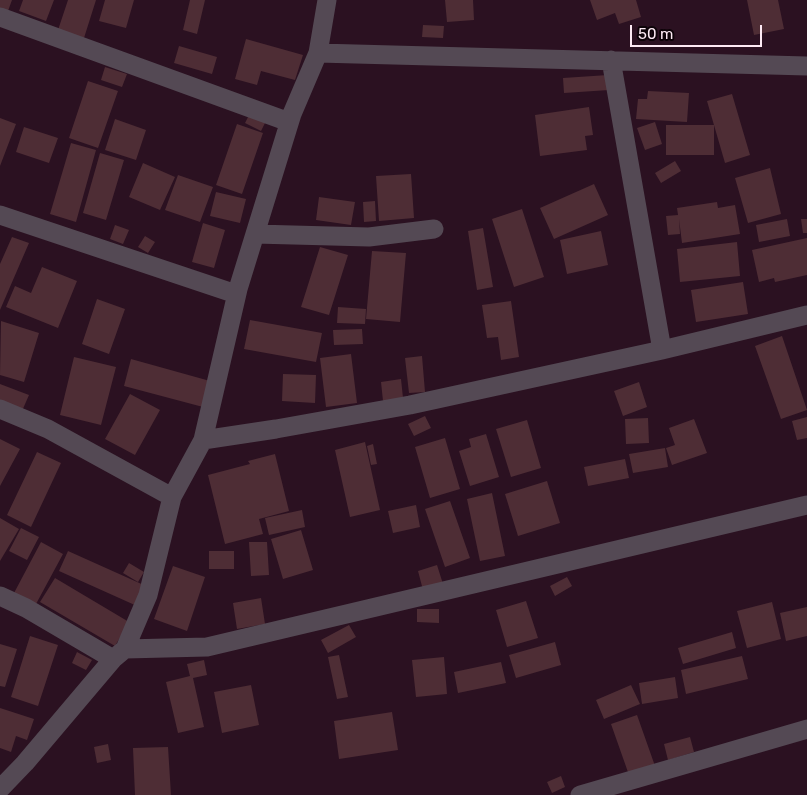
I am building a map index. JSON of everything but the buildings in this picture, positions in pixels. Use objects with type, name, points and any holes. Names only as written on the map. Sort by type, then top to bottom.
[{"type":"street","points":[[0,789],[25,763],[119,654],[148,594],[172,497],[203,440],[236,294],[290,122],[318,53],[327,0]]},
{"type":"street","points":[[0,17],[290,122]]},
{"type":"street","points":[[318,53],[807,66]]},
{"type":"street","points":[[611,60],[662,350]]},
{"type":"street","points":[[0,215],[236,294]]},
{"type":"street","points":[[255,234],[369,237],[434,229]]},
{"type":"street","points":[[203,440],[410,405],[662,350],[807,315]]},
{"type":"street","points":[[0,409],[48,429],[172,497]]},
{"type":"street","points":[[0,596],[119,654],[207,647],[807,505]]},
{"type":"street","points":[[580,795],[807,728]]}]
